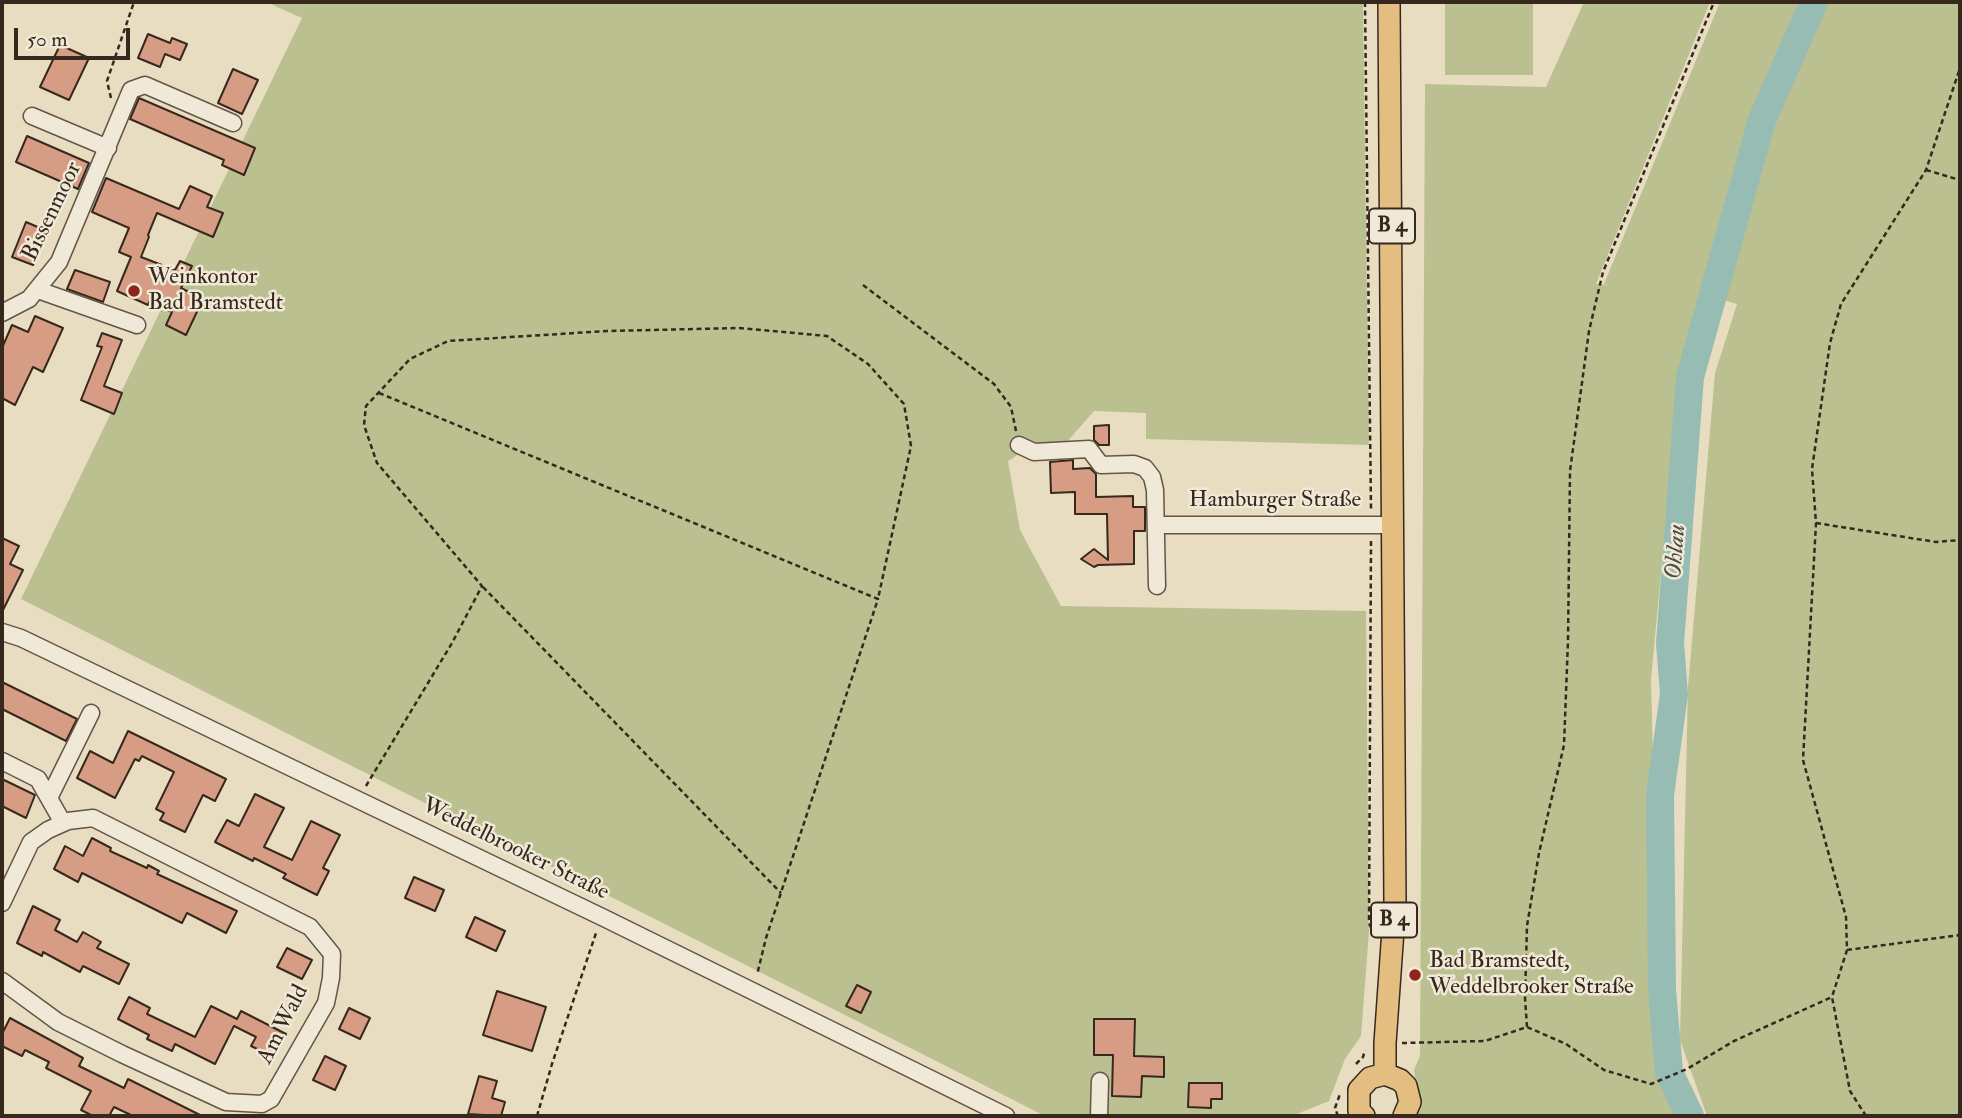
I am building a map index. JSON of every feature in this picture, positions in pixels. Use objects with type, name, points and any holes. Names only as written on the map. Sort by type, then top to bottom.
[{"type":"main road","name":"B 4","points":[[1385,1074],[1376,1045],[1395,902],[1389,2]]},
{"type":"main road","points":[[1358,1114],[1358,1098],[1363,1083],[1385,1074],[1400,1080],[1406,1086],[1410,1101],[1404,1116]]},
{"type":"street","name":"Bissenmoor","points":[[2,312],[29,299],[59,262],[108,148],[117,109],[131,90],[145,85],[233,123]]},
{"type":"street","points":[[33,116],[108,148]]},
{"type":"street","points":[[38,290],[137,325]]},
{"type":"street","points":[[1019,445],[1034,452],[1089,449],[1101,466],[1134,464],[1145,468],[1152,477],[1155,490],[1157,586]]},
{"type":"street","name":"Hamburger Straße","points":[[1156,525],[1394,525]]},
{"type":"street","name":"Weddelbrooker Straße","points":[[2,632],[21,638],[602,917],[1006,1116]]},
{"type":"street","points":[[49,798],[91,713]]},
{"type":"street","points":[[2,761],[38,779],[64,823]]},
{"type":"street","name":"Am Wald","points":[[2,903],[31,842],[64,823],[93,818],[310,928],[332,954],[326,1003],[271,1100],[262,1104],[241,1105]]},
{"type":"street","points":[[2,981],[58,1022],[226,1102],[241,1105],[257,1116]]},
{"type":"street","points":[[1099,1116],[1100,1081]]},
{"type":"path","points":[[117,109],[107,81],[134,2]]},
{"type":"path","points":[[1365,2],[1371,523],[1369,923],[1376,936]]},
{"type":"path","points":[[1527,1027],[1527,926],[1539,853],[1564,745],[1570,471],[1589,331],[1603,272],[1714,2]]},
{"type":"path","points":[[1866,1116],[1850,1091],[1832,997],[1847,950],[1846,917],[1802,760],[1816,523],[1812,469],[1830,343],[1841,304],[1926,170],[1960,68]]},
{"type":"path","points":[[1926,170],[1960,180]]},
{"type":"path","points":[[863,285],[994,384],[1011,407],[1019,445]]},
{"type":"path","points":[[753,992],[766,939],[878,599],[911,446],[904,404],[868,363],[827,336],[739,328],[607,331],[448,341],[410,359],[366,406],[364,425],[377,463],[482,586],[781,893]]},
{"type":"path","points":[[379,393],[878,599]]},
{"type":"path","points":[[1816,523],[1936,542],[1960,540]]},
{"type":"path","points":[[358,800],[452,643],[482,586]]},
{"type":"path","points":[[537,1116],[552,1063],[602,917]]},
{"type":"path","points":[[1847,950],[1960,935]]},
{"type":"path","points":[[1355,1065],[1376,1045],[1485,1041],[1527,1027],[1566,1044],[1604,1070],[1651,1084],[1687,1069],[1734,1041],[1832,997]]},
{"type":"path","points":[[1338,1116],[1335,1108],[1343,1085]]},
{"type":"green space","points":[[266,2],[1363,2],[1369,445],[1146,439],[1146,413],[1094,411],[1066,443],[1033,445],[1008,461],[1020,530],[1061,606],[1366,611],[1369,931],[1361,1036],[1345,1059],[1329,1101],[1292,1116],[1045,1116],[21,599],[302,18]]},
{"type":"green space","points":[[1445,2],[1533,2],[1533,75],[1445,75]]},
{"type":"green space","points":[[1584,2],[1710,2],[1596,284],[1610,285],[1604,284],[1720,2],[1960,2],[1960,1116],[1707,1116],[1680,1040],[1688,687],[1715,373],[1737,304],[1701,293],[1679,377],[1651,680],[1660,1030],[1684,1116],[1417,1116],[1420,1106],[1414,1070],[1420,1056],[1425,84],[1546,87]]},
{"type":"building","points":[[148,34],[170,43],[172,38],[187,44],[180,60],[165,54],[160,67],[138,58]]},
{"type":"building","points":[[60,45],[89,58],[69,100],[40,87]]},
{"type":"building","points":[[233,69],[258,80],[242,114],[218,103]]},
{"type":"building","points":[[139,98],[255,148],[244,175],[222,165],[224,160],[130,119]]},
{"type":"building","points":[[27,136],[89,163],[78,189],[16,162]]},
{"type":"building","points":[[106,178],[179,209],[190,186],[212,196],[207,207],[223,213],[213,237],[157,213],[141,257],[175,270],[180,261],[192,266],[181,288],[203,299],[186,335],[166,325],[172,312],[117,291],[131,257],[119,252],[129,228],[92,212]]},
{"type":"building","points":[[26,222],[47,231],[33,265],[12,257]]},
{"type":"building","points":[[75,270],[110,282],[103,302],[67,289]]},
{"type":"building","points":[[35,316],[63,328],[43,372],[33,367],[15,405],[2,398],[2,348],[12,325],[28,332]]},
{"type":"building","points":[[102,333],[122,340],[104,386],[122,393],[114,414],[81,400],[102,347],[97,346]]},
{"type":"building","points":[[1109,425],[1109,445],[1099,445],[1094,440],[1094,426]]},
{"type":"building","points":[[1073,460],[1073,469],[1090,468],[1096,474],[1096,497],[1133,496],[1133,507],[1145,507],[1145,531],[1134,531],[1134,564],[1094,567],[1081,559],[1094,549],[1108,560],[1107,514],[1075,514],[1075,492],[1051,493],[1050,462]]},
{"type":"building","points":[[2,538],[19,546],[10,564],[23,570],[2,612]]},
{"type":"building","points":[[2,682],[77,719],[66,741],[2,709]]},
{"type":"building","points":[[128,731],[226,779],[215,801],[203,795],[185,832],[160,820],[164,813],[156,809],[174,772],[142,756],[139,761],[135,759],[115,798],[77,778],[90,751],[113,763]]},
{"type":"building","points":[[2,779],[35,795],[26,818],[2,806]]},
{"type":"building","points":[[255,794],[284,808],[264,847],[292,860],[311,821],[340,835],[323,868],[329,871],[317,895],[283,878],[286,874],[215,842],[227,820],[239,826]]},
{"type":"building","points":[[92,838],[111,848],[110,851],[147,868],[148,865],[159,871],[157,874],[237,911],[226,933],[187,913],[182,923],[82,873],[78,882],[54,869],[65,846],[83,856]]},
{"type":"building","points":[[414,877],[444,890],[435,911],[405,898]]},
{"type":"building","points":[[33,906],[60,920],[55,930],[77,942],[83,932],[101,942],[97,948],[129,964],[119,984],[83,966],[80,972],[43,952],[42,956],[17,943]]},
{"type":"building","points":[[475,917],[505,931],[496,951],[466,937]]},
{"type":"building","points":[[287,948],[312,960],[302,979],[277,967]]},
{"type":"building","points":[[857,985],[871,992],[861,1013],[846,1006]]},
{"type":"building","points":[[497,991],[546,1007],[532,1051],[483,1035]]},
{"type":"building","points":[[129,997],[150,1008],[147,1014],[195,1037],[211,1006],[237,1019],[241,1011],[286,1034],[274,1057],[251,1046],[256,1037],[234,1026],[215,1064],[175,1044],[172,1051],[147,1039],[149,1035],[118,1019]]},
{"type":"building","points":[[349,1008],[370,1018],[360,1039],[339,1029]]},
{"type":"building","points":[[10,1018],[83,1058],[79,1066],[124,1088],[128,1079],[202,1116],[133,1116],[114,1107],[109,1116],[93,1116],[81,1110],[91,1091],[46,1068],[49,1062],[25,1050],[22,1056],[2,1046],[2,1034]]},
{"type":"building","points":[[1094,1019],[1135,1019],[1134,1056],[1164,1057],[1164,1077],[1142,1076],[1141,1097],[1112,1096],[1113,1055],[1094,1055]]},
{"type":"building","points":[[325,1056],[346,1066],[335,1090],[313,1080]]},
{"type":"building","points":[[479,1076],[497,1081],[492,1098],[505,1102],[501,1116],[468,1114]]},
{"type":"building","points":[[1189,1083],[1222,1083],[1222,1099],[1211,1099],[1211,1108],[1188,1107]]},
{"type":"waterway","name":"Ohlau","points":[[1690,1116],[1669,1072],[1662,990],[1660,795],[1674,694],[1670,643],[1690,377],[1762,120],[1814,2]]},
{"type":"place","name":"Weinkontor Bad Bramstedt","points":[[134,291]]},
{"type":"place","name":"Bad Bramstedt, Weddelbrooker Straße","points":[[1415,975]]}]
